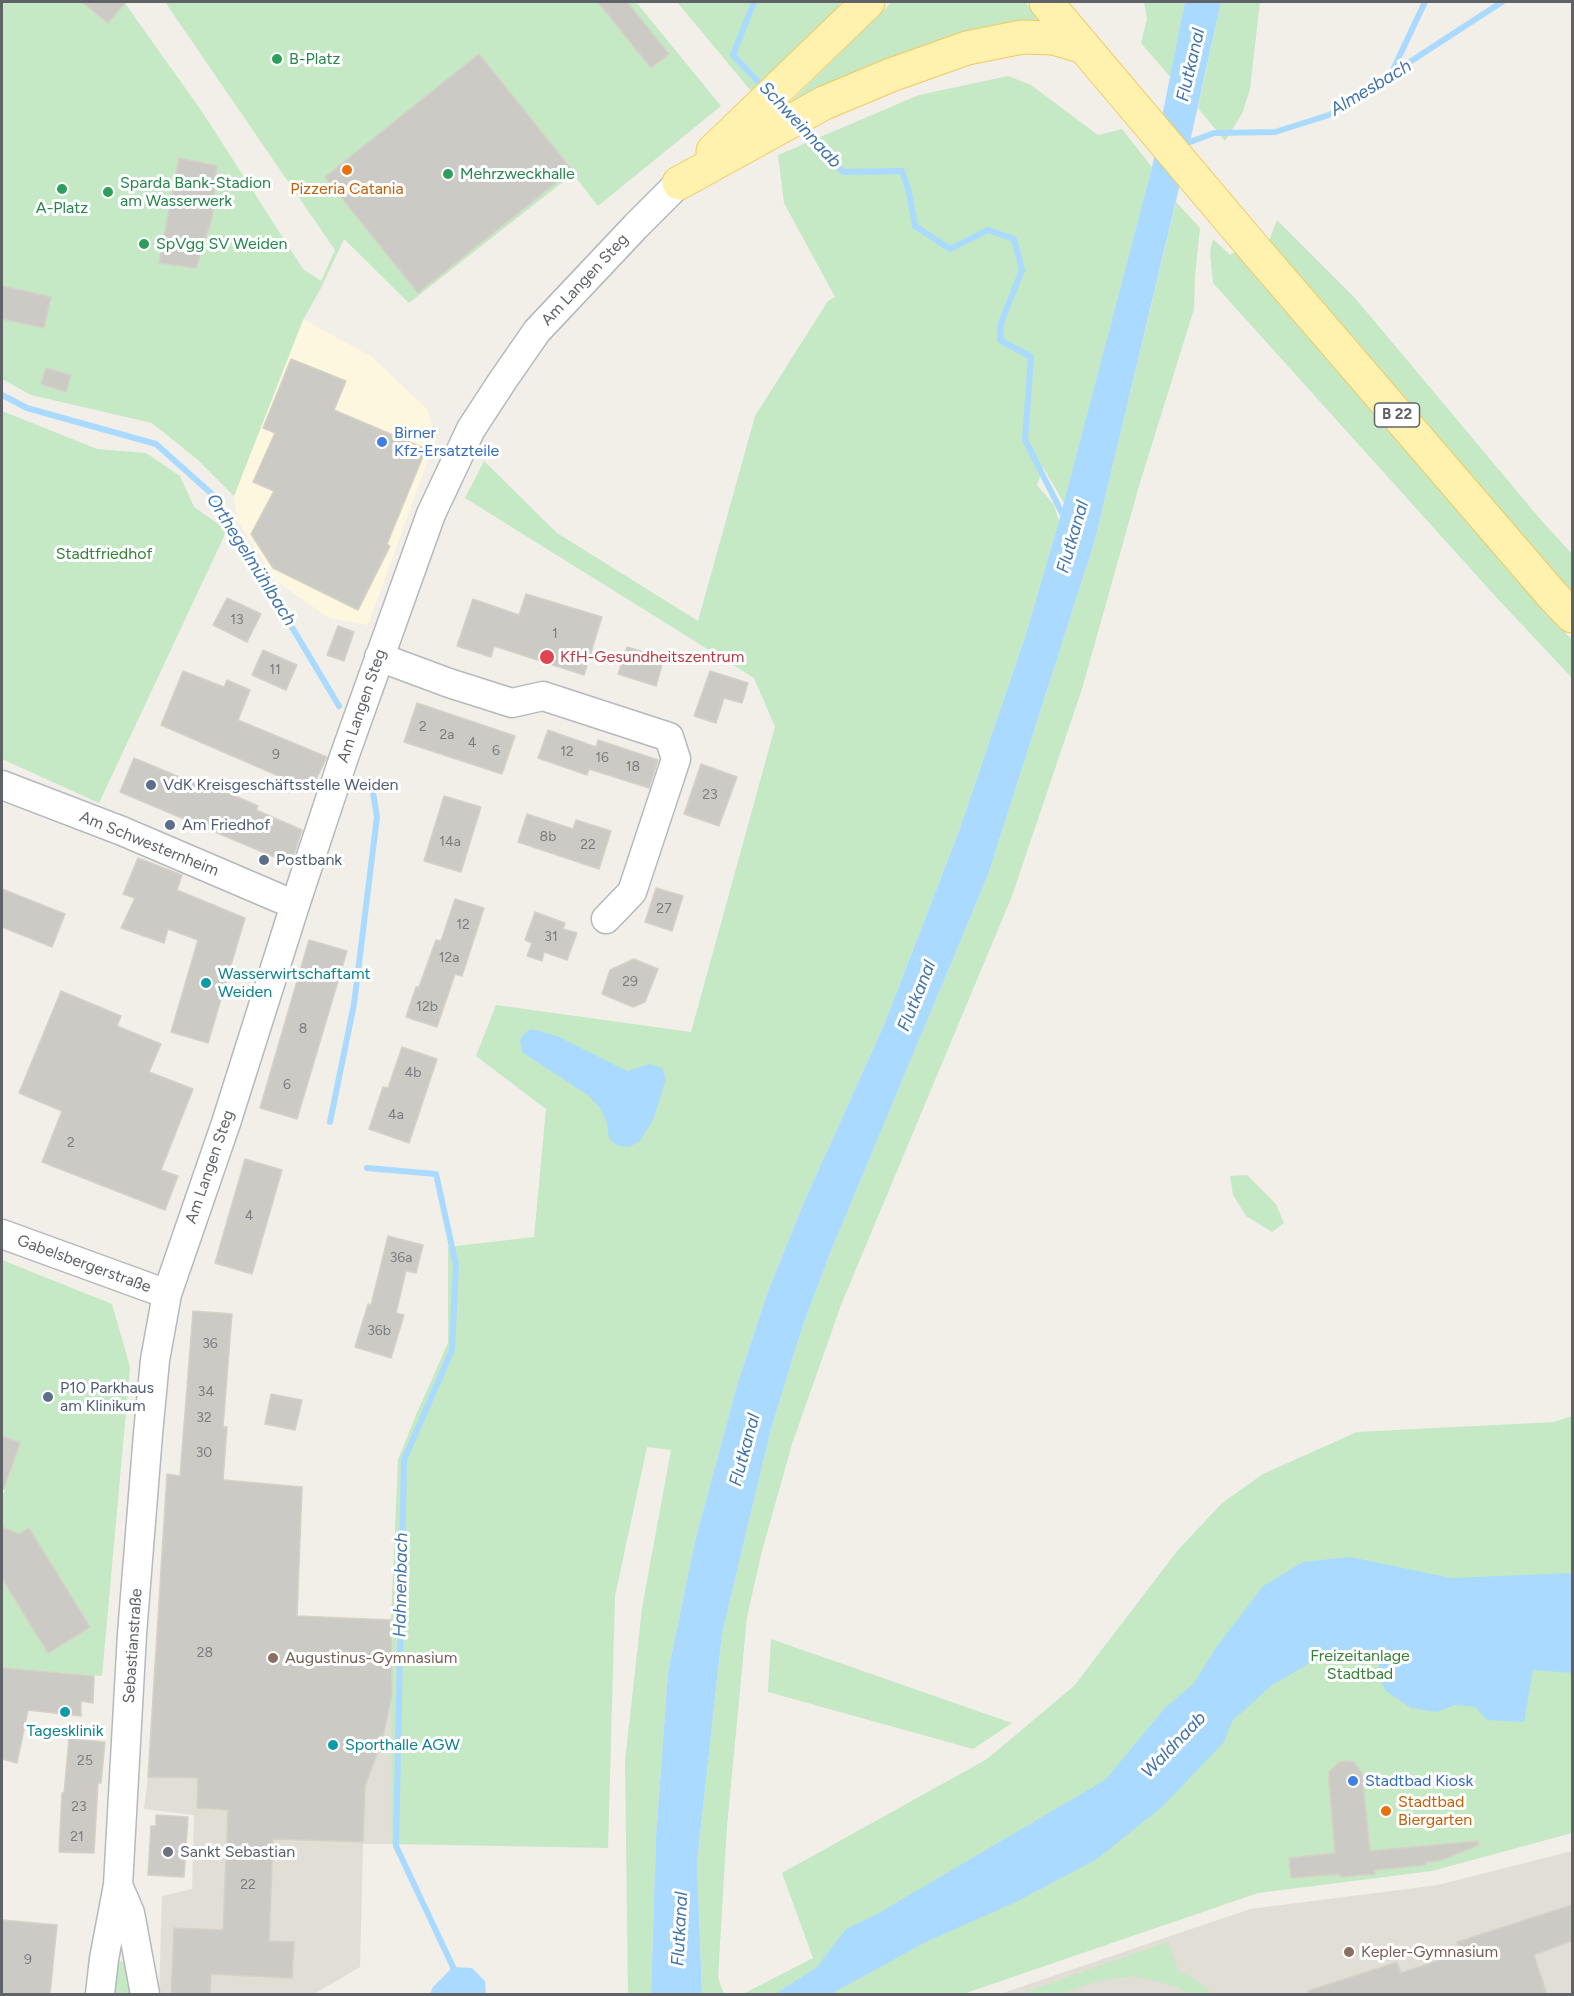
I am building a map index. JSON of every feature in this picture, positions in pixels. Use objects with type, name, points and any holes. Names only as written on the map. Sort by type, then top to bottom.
[{"type":"main road","name":"B 22","points":[[1046,2],[1572,616]]},
{"type":"main road","points":[[679,183],[736,140],[856,9]]},
{"type":"main road","points":[[736,140],[891,75],[967,48],[1022,37],[1053,38],[1084,47]]},
{"type":"street","name":"Am Langen Steg","points":[[167,1294],[226,1123],[295,905],[430,514],[471,429],[537,331],[679,183]]},
{"type":"street","points":[[379,657],[512,703],[543,696],[669,736],[676,759],[633,892],[606,919]]},
{"type":"street","name":"Am Schwesternheim","points":[[2,785],[122,831],[295,905]]},
{"type":"street","name":"Gabelsbergerstraße","points":[[2,1234],[167,1294]]},
{"type":"street","name":"Sebastianstraße","points":[[145,1995],[130,1913],[118,1886],[132,1634],[148,1434],[155,1360],[167,1294]]},
{"type":"street","points":[[100,1995],[104,1959],[118,1886]]},
{"type":"shaded area","points":[[303,319],[372,357],[427,409],[436,438],[368,625],[329,618],[275,580],[237,520],[234,496]]},
{"type":"shaded area","points":[[392,1695],[392,1844],[363,1844],[360,1967],[314,1994],[159,1994],[162,1896],[192,1889],[194,1815],[144,1809],[148,1777],[365,1786],[382,1741]]},
{"type":"shaded area","name":"Kepler-Gymnasium","points":[[1572,1851],[1572,1994],[1000,1994],[1250,1909],[1438,1885]]},
{"type":"green space","name":"SpVgg SV Weiden","points":[[2,2],[124,2],[203,113],[303,269],[321,281],[335,250],[165,2],[636,2],[721,106],[598,206],[573,174],[409,303],[344,239],[303,320],[234,496],[198,460],[152,423],[31,395],[2,379]]},
{"type":"green space","points":[[677,2],[841,2],[833,14],[751,91]]},
{"type":"green space","points":[[892,2],[1025,2],[1038,19],[1037,26],[777,115]]},
{"type":"green space","points":[[1144,2],[1185,2],[1171,78],[1141,43],[1147,19]]},
{"type":"green space","points":[[1221,2],[1260,2],[1250,89],[1242,114],[1225,141],[1198,108]]},
{"type":"green space","points":[[1008,76],[1031,85],[1098,135],[1122,129],[1152,167],[1064,503],[1043,467],[1037,485],[1054,505],[1059,521],[1026,634],[959,831],[884,1025],[804,1202],[768,1291],[738,1382],[695,1541],[668,1672],[656,1837],[651,1994],[628,1994],[625,1761],[642,1608],[671,1450],[647,1447],[615,1596],[608,1848],[392,1844],[391,1620],[398,1460],[448,1343],[448,1247],[534,1237],[546,1109],[476,1056],[496,1005],[691,1032],[775,727],[754,678],[465,498],[484,461],[557,533],[698,621],[755,416],[828,301],[835,297],[784,203],[778,155],[919,95]]},
{"type":"green space","points":[[1176,202],[1200,228],[1194,309],[1139,486],[1082,689],[1012,896],[841,1305],[792,1444],[762,1551],[747,1617],[727,1826],[718,1978],[724,1994],[702,1994],[697,1863],[722,1634],[771,1429],[802,1328],[831,1251],[988,875],[1095,540]]},
{"type":"green space","points":[[1277,220],[1355,298],[1572,554],[1572,596],[1268,243]]},
{"type":"green space","points":[[1213,239],[1230,255],[1235,252],[1269,289],[1496,555],[1572,640],[1572,678],[1213,283],[1210,252]]},
{"type":"green space","name":"Stadtfriedhof","points":[[2,411],[97,449],[146,453],[180,476],[194,507],[227,530],[99,803],[2,759]]},
{"type":"green space","points":[[1247,1175],[1276,1204],[1284,1223],[1272,1232],[1246,1216],[1233,1195],[1230,1176]]},
{"type":"green space","points":[[2,1260],[112,1304],[130,1367],[102,1676],[2,1668],[2,1578],[48,1653],[90,1627],[29,1529],[19,1534],[2,1528],[2,1498],[20,1443],[2,1436]]},
{"type":"green space","name":"Freizeitanlage Stadtbad","points":[[1572,1416],[1572,1833],[1432,1871],[1258,1893],[963,1994],[743,1994],[813,1958],[782,1873],[987,1759],[1074,1686],[1178,1550],[1222,1503],[1263,1474],[1357,1432],[1554,1422]]},
{"type":"green space","points":[[771,1639],[1012,1723],[973,1749],[768,1692]]},
{"type":"green space","points":[[1168,1942],[1178,1971],[1193,1978],[1213,1994],[1189,1994],[1175,1986],[1135,1976],[1102,1980],[1060,1994],[1019,1994]]},
{"type":"green space","points":[[115,1961],[135,1963],[136,1994],[111,1994]]},
{"type":"water","name":"Flutkanal","points":[[1185,2],[1221,2],[1095,540],[988,875],[831,1251],[802,1328],[771,1429],[722,1634],[697,1863],[702,1994],[651,1994],[656,1837],[668,1672],[695,1541],[738,1382],[768,1291],[804,1202],[884,1025],[959,831],[1026,634],[1059,521],[1152,167]]},
{"type":"water","points":[[531,1029],[557,1036],[627,1071],[650,1064],[662,1068],[666,1078],[660,1099],[653,1120],[640,1141],[629,1147],[618,1146],[609,1139],[607,1122],[600,1108],[589,1096],[522,1052],[520,1040]]},
{"type":"water","name":"Waldnaab","points":[[1350,1557],[1451,1578],[1572,1573],[1572,1673],[1533,1670],[1524,1722],[1487,1720],[1475,1707],[1455,1705],[1436,1712],[1411,1708],[1386,1691],[1379,1677],[1382,1652],[1351,1649],[1313,1661],[1271,1686],[1232,1721],[1224,1742],[1163,1806],[1097,1859],[1018,1901],[926,1942],[831,1994],[775,1994],[817,1967],[846,1929],[877,1914],[1105,1780],[1165,1708],[1194,1683],[1215,1649],[1263,1586],[1303,1562]]},
{"type":"water","points":[[453,1967],[472,1968],[485,1981],[486,1994],[430,1994],[433,1987]]},
{"type":"building","points":[[82,2],[126,2],[108,23]]},
{"type":"building","points":[[598,2],[627,2],[669,54],[651,68]]},
{"type":"building","name":"Mehrzweckhalle","points":[[479,54],[572,170],[418,293],[325,177]]},
{"type":"building","points":[[179,158],[217,166],[212,218],[196,268],[159,263]]},
{"type":"building","points":[[2,286],[51,297],[44,328],[2,319]]},
{"type":"building","points":[[291,359],[346,381],[334,410],[426,449],[387,544],[390,546],[358,610],[273,568],[251,534],[274,491],[253,482],[275,433],[263,428]]},
{"type":"building","points":[[46,368],[71,375],[66,392],[41,384]]},
{"type":"building","points":[[526,594],[602,617],[584,675],[494,646],[491,657],[457,646],[473,599],[519,615]]},
{"type":"building","points":[[227,598],[261,614],[247,642],[213,625]]},
{"type":"building","points":[[338,626],[354,632],[344,661],[327,655]]},
{"type":"building","points":[[627,647],[664,658],[656,686],[618,674]]},
{"type":"building","points":[[263,650],[297,665],[286,690],[252,675]]},
{"type":"building","points":[[183,671],[224,687],[227,680],[250,690],[238,720],[327,757],[311,790],[161,725]]},
{"type":"building","points":[[710,671],[748,683],[742,703],[724,698],[716,723],[694,716]]},
{"type":"building","points":[[417,703],[515,736],[502,774],[404,742]]},
{"type":"building","points":[[548,730],[596,747],[598,740],[658,760],[649,788],[589,769],[587,775],[538,758]]},
{"type":"building","points":[[134,758],[206,788],[208,784],[258,806],[256,810],[302,830],[291,864],[120,792]]},
{"type":"building","points":[[701,764],[737,777],[719,826],[684,814]]},
{"type":"building","points":[[444,796],[481,807],[461,872],[424,861]]},
{"type":"building","points":[[527,814],[573,829],[576,820],[611,831],[599,869],[518,842]]},
{"type":"building","name":"Wasserwirtschaftamt Weiden","points":[[138,858],[182,875],[177,890],[245,918],[208,1043],[171,1032],[198,940],[168,929],[164,943],[121,928],[135,898],[123,894]]},
{"type":"building","points":[[656,888],[683,896],[672,931],[645,922]]},
{"type":"building","points":[[2,889],[65,914],[52,947],[2,927]]},
{"type":"building","points":[[455,899],[484,908],[462,976],[455,974],[437,1027],[406,1017],[436,940],[441,941]]},
{"type":"building","points":[[535,912],[565,923],[563,929],[577,933],[567,960],[544,952],[542,961],[527,956],[532,943],[525,940]]},
{"type":"building","points":[[309,940],[347,951],[297,1119],[260,1108]]},
{"type":"building","points":[[634,959],[658,969],[645,1002],[633,1007],[602,994],[610,970]]},
{"type":"building","points":[[61,991],[121,1016],[117,1026],[161,1044],[149,1072],[193,1089],[161,1170],[178,1176],[165,1210],[42,1162],[62,1111],[19,1093]]},
{"type":"building","points":[[402,1047],[437,1059],[409,1143],[369,1129],[383,1087],[388,1088]]},
{"type":"building","points":[[245,1159],[282,1170],[252,1274],[215,1263]]},
{"type":"building","points":[[388,1236],[423,1245],[416,1273],[406,1271],[396,1313],[404,1315],[391,1358],[355,1347],[368,1304],[371,1305]]},
{"type":"building","name":"Augustinus-Gymnasium","points":[[193,1311],[232,1314],[223,1427],[227,1427],[223,1480],[302,1487],[297,1616],[391,1620],[392,1695],[382,1741],[365,1786],[363,1842],[273,1839],[269,1941],[294,1942],[292,1978],[211,1974],[210,1995],[171,1995],[174,1928],[223,1930],[228,1810],[197,1808],[198,1778],[148,1777],[167,1474],[180,1476]]},
{"type":"building","points":[[271,1394],[302,1400],[295,1430],[265,1424]]},
{"type":"building","points":[[2,1436],[20,1443],[4,1489],[2,1488]]},
{"type":"building","points":[[2,1527],[19,1534],[29,1528],[90,1627],[48,1653],[2,1578]]},
{"type":"building","name":"Tagesklinik","points":[[2,1668],[94,1676],[93,1703],[81,1701],[81,1716],[28,1710],[17,1763],[2,1759]]},
{"type":"building","points":[[69,1739],[105,1742],[101,1783],[98,1783],[94,1853],[59,1852],[62,1793],[64,1793]]},
{"type":"building","points":[[1339,1762],[1354,1762],[1362,1774],[1370,1851],[1478,1841],[1479,1845],[1439,1861],[1426,1862],[1426,1865],[1374,1870],[1375,1874],[1291,1878],[1289,1858],[1335,1853],[1329,1772]]},
{"type":"building","name":"Sankt Sebastian","points":[[156,1815],[188,1817],[184,1877],[148,1875],[151,1826],[156,1826]]},
{"type":"building","points":[[1572,1905],[1572,1941],[1534,1955],[1547,1995],[1308,1995],[1308,1991],[1397,1962],[1401,1973],[1461,1953],[1457,1942]]},
{"type":"building","points":[[2,1920],[57,1925],[50,1995],[2,1995]]},
{"type":"waterway","name":"Schweinnaab","points":[[754,2],[733,55],[763,87]]},
{"type":"waterway","points":[[1391,74],[1425,2]]},
{"type":"waterway","name":"Almesbach","points":[[1190,142],[1214,133],[1275,132],[1329,115],[1388,80],[1402,67],[1502,2]]},
{"type":"waterway","name":"Schweinnaab","points":[[801,128],[843,172],[902,171],[909,192],[915,226],[950,249],[988,230],[1014,239],[1022,270],[1001,323],[1000,340],[1031,357],[1025,440],[1064,517]]},
{"type":"waterway","name":"Orthegelmühlbach","points":[[2,395],[27,408],[156,444],[213,495],[339,706]]},
{"type":"waterway","name":"Orthegelmühlbach","points":[[330,1122],[354,1004],[377,817],[372,786]]},
{"type":"waterway","name":"Hahnenbach","points":[[367,1168],[436,1174],[456,1265],[452,1350],[404,1460],[396,1846],[453,1967],[453,1973]]},
{"type":"place","name":"B-Platz","points":[[277,59]]},
{"type":"place","name":"Pizzeria Catania","points":[[347,170]]},
{"type":"place","name":"Mehrzweckhalle","points":[[448,174]]},
{"type":"place","name":"A-Platz","points":[[62,189]]},
{"type":"place","name":"Sparda Bank-Stadion am Wasserwerk","points":[[108,192]]},
{"type":"place","name":"SpVgg SV Weiden","points":[[144,244]]},
{"type":"place","name":"Birner Kfz-Ersatzteile","points":[[382,442]]},
{"type":"place","name":"KfH-Gesundheitszentrum","points":[[547,657]]},
{"type":"place","name":"VdK Kreisgeschäftsstelle Weiden","points":[[151,785]]},
{"type":"place","name":"Am Friedhof","points":[[170,825]]},
{"type":"place","name":"Postbank","points":[[264,860]]},
{"type":"place","name":"Wasserwirtschaftamt Weiden","points":[[206,983]]},
{"type":"place","name":"P10 Parkhaus am Klinikum","points":[[48,1397]]},
{"type":"place","name":"Augustinus-Gymnasium","points":[[273,1658]]},
{"type":"place","name":"Tagesklinik","points":[[65,1712]]},
{"type":"place","name":"Sporthalle AGW","points":[[333,1745]]},
{"type":"place","name":"Stadtbad Kiosk","points":[[1353,1781]]},
{"type":"place","name":"Stadtbad Biergarten","points":[[1386,1811]]},
{"type":"place","name":"Sankt Sebastian","points":[[168,1852]]},
{"type":"place","name":"Kepler-Gymnasium","points":[[1349,1952]]}]
